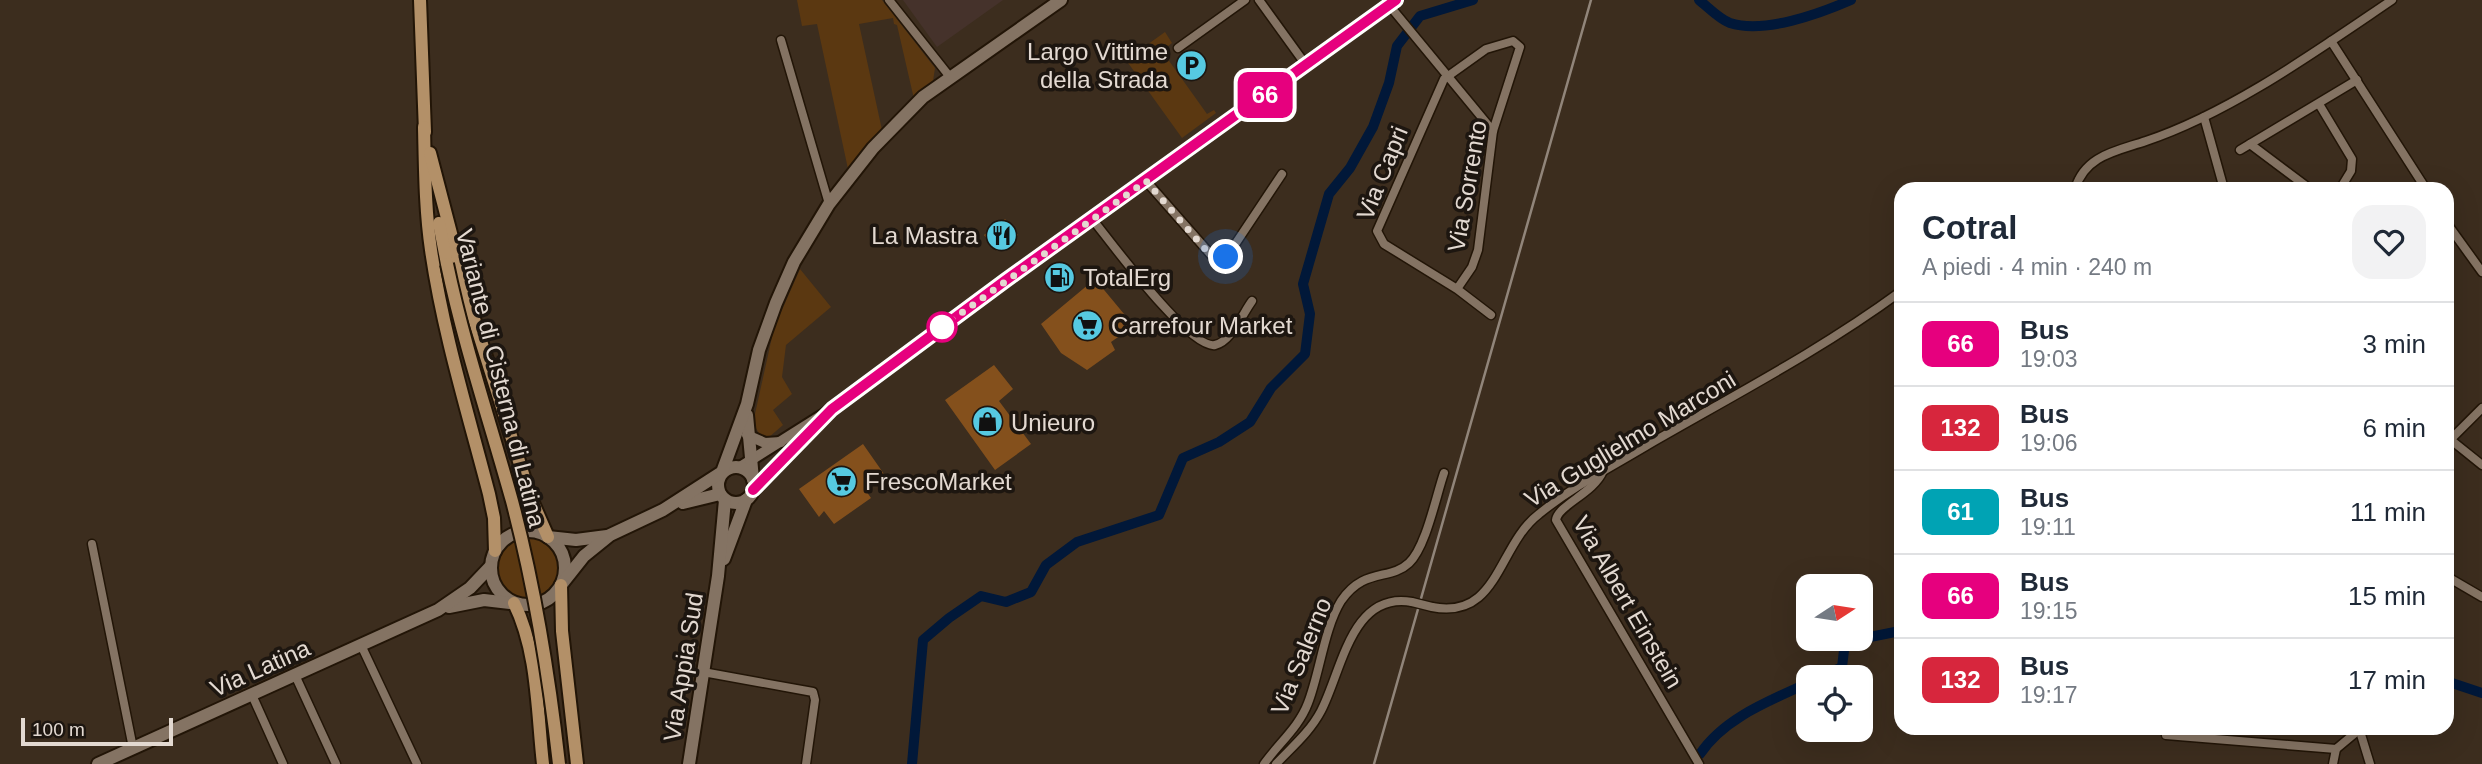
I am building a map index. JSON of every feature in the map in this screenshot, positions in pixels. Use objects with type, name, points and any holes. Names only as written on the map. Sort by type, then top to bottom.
[{"type":"main road","name":"Variante di Cisterna di Latina","points":[[420,0],[424,127],[447,264],[465,344],[509,492],[533,589],[559,764]]},
{"type":"main road","points":[[747,404],[746,463],[751,490],[735,503],[722,497],[718,483],[747,404],[759,350],[797,255],[829,204],[891,129],[914,106],[950,77],[1061,0]]},
{"type":"main road","points":[[424,127],[470,306],[530,496],[548,537],[556,544],[565,564],[561,585],[562,631],[577,764]]},
{"type":"main road","points":[[424,127],[426,204],[432,259],[449,343],[489,494],[495,525],[495,551]]},
{"type":"main road","points":[[722,472],[746,463]]},
{"type":"main road","name":"Via Latina","points":[[438,610],[478,600],[532,606],[541,603],[549,599],[584,556],[610,535],[663,510],[722,472]]},
{"type":"main road","name":"Via Appia Sud","points":[[718,576],[751,490]]},
{"type":"main road","name":"Via Latina","points":[[663,510],[722,497]]},
{"type":"main road","name":"Via Appia Sud","points":[[690,764],[718,576],[722,497]]},
{"type":"main road","name":"Via Latina","points":[[98,764],[438,610],[470,588],[490,567],[495,551],[509,536],[518,532],[539,533],[548,537],[582,540],[610,535]]},
{"type":"main road","points":[[490,567],[494,585],[506,599],[514,603],[523,623],[543,764]]},
{"type":"street","points":[[889,0],[950,77]]},
{"type":"street","points":[[1178,48],[1245,0]]},
{"type":"street","points":[[1259,0],[1306,65]]},
{"type":"street","points":[[2078,182],[2084,170],[2098,157],[2204,117],[2392,0]]},
{"type":"street","points":[[746,463],[784,442],[832,409],[1006,280],[1392,3],[1403,22],[1493,131]]},
{"type":"street","points":[[781,40],[829,204]]},
{"type":"street","points":[[2331,40],[2422,182]]},
{"type":"street","name":"Via Sorrento","points":[[1447,75],[1486,49],[1508,41],[1520,45],[1493,131],[1480,243],[1472,267],[1457,289]]},
{"type":"street","name":"Via Capri","points":[[1447,75],[1439,87],[1377,231],[1382,242],[1457,289],[1491,315]]},
{"type":"street","points":[[2240,150],[2357,80]]},
{"type":"street","points":[[2319,104],[2352,159],[2351,171],[2344,182]]},
{"type":"street","points":[[2204,117],[2222,182]]},
{"type":"street","points":[[2250,144],[2301,182]]},
{"type":"street","points":[[1146,181],[1212,256],[1220,260],[1228,255],[1282,174]]},
{"type":"street","points":[[1093,220],[1163,306],[1206,344],[1218,345],[1224,340],[1252,300]]},
{"type":"street","points":[[2454,233],[2482,272]]},
{"type":"street","name":"Via Guglielmo Marconi","points":[[1276,764],[1302,738],[1317,718],[1353,633],[1365,617],[1386,603],[1412,602],[1455,609],[1477,600],[1489,588],[1511,545],[1526,524],[1560,498],[1798,360],[1894,296]]},
{"type":"street","points":[[2454,437],[2482,408]]},
{"type":"street","points":[[751,490],[832,409]]},
{"type":"street","points":[[747,435],[765,443],[784,442]]},
{"type":"street","points":[[2454,445],[2482,465]]},
{"type":"street","name":"Via Albert Einstein","points":[[1603,471],[1590,490],[1559,511],[1556,520],[1699,764]]},
{"type":"street","name":"Via Salerno","points":[[1264,764],[1296,726],[1306,708],[1342,600],[1361,581],[1400,568],[1412,560],[1421,543],[1444,473]]},
{"type":"street","points":[[92,544],[133,748]]},
{"type":"street","points":[[2454,581],[2482,597]]},
{"type":"street","points":[[361,645],[417,764]]},
{"type":"street","points":[[703,672],[813,692],[816,700],[806,764]]},
{"type":"street","points":[[295,675],[336,764]]},
{"type":"street","points":[[251,695],[283,764]]},
{"type":"street","points":[[2166,735],[2336,749]]},
{"type":"street","points":[[2333,764],[2336,749],[2351,735]]},
{"type":"street","points":[[2361,735],[2370,764]]},
{"type":"shaded area","points":[[797,0],[882,0],[935,68],[933,81],[914,99],[897,25],[894,24],[893,18],[859,24],[882,130],[848,169],[817,24],[802,26]]},
{"type":"shaded area","points":[[903,0],[1003,0],[937,47]]},
{"type":"shaded area","points":[[1165,32],[1172,43],[1162,51],[1207,114],[1214,110],[1216,113],[1182,138],[1126,60]]},
{"type":"shaded area","points":[[800,269],[831,307],[786,345],[782,377],[792,394],[773,410],[783,425],[768,438],[760,435],[753,423],[774,328]]},
{"type":"shaded area","points":[[527,537],[539,539],[549,546],[556,556],[556,580],[549,590],[539,597],[527,599],[515,597],[505,590],[498,580],[496,568],[498,556],[505,546],[515,539]]},
{"type":"building","name":"La Mastra","points":[[1005,219],[1018,235],[997,251],[984,235]]},
{"type":"building","name":"Carrefour Market","points":[[1095,279],[1134,326],[1111,342],[1115,350],[1087,370],[1061,353],[1041,324]]},
{"type":"building","name":"Unieuro","points":[[994,365],[1013,389],[999,401],[1031,444],[995,470],[945,400]]},
{"type":"building","name":"FrescoMarket","points":[[863,444],[884,474],[864,488],[871,498],[834,524],[824,511],[819,517],[799,489]]},
{"type":"waterway","points":[[912,764],[923,640],[981,596],[1006,602],[1031,592],[1046,565],[1077,542],[1159,515],[1183,458],[1219,442],[1250,422],[1271,388],[1305,354],[1310,314],[1303,284],[1329,194],[1350,168],[1373,127],[1389,83],[1397,46],[1420,16],[1473,0]]},
{"type":"waterway","points":[[1699,0],[1730,23],[1744,26],[1791,21],[1851,0]]},
{"type":"waterway","points":[[1842,665],[1845,642],[1894,632]]},
{"type":"waterway","points":[[2454,684],[2482,693]]},
{"type":"waterway","points":[[1700,754],[1710,741],[1734,720],[1796,689]]},
{"type":"railway","points":[[1374,764],[1591,0]]},
{"type":"bus line","name":"66","points":[[753,490],[832,409],[1006,280],[1396,0]]},
{"type":"place","name":"Largo Vittime della Strada","points":[[1191,65]]},
{"type":"place","name":"La Mastra","points":[[1001,235]]},
{"type":"place","name":"TotalErg","points":[[1060,277]]},
{"type":"place","name":"Carrefour Market","points":[[1088,325]]},
{"type":"place","name":"Unieuro","points":[[988,422]]},
{"type":"place","name":"FrescoMarket","points":[[842,481]]},
{"type":"route","points":[[942,327],[1146,181],[1213,258],[1220,260],[1226,257]]}]
